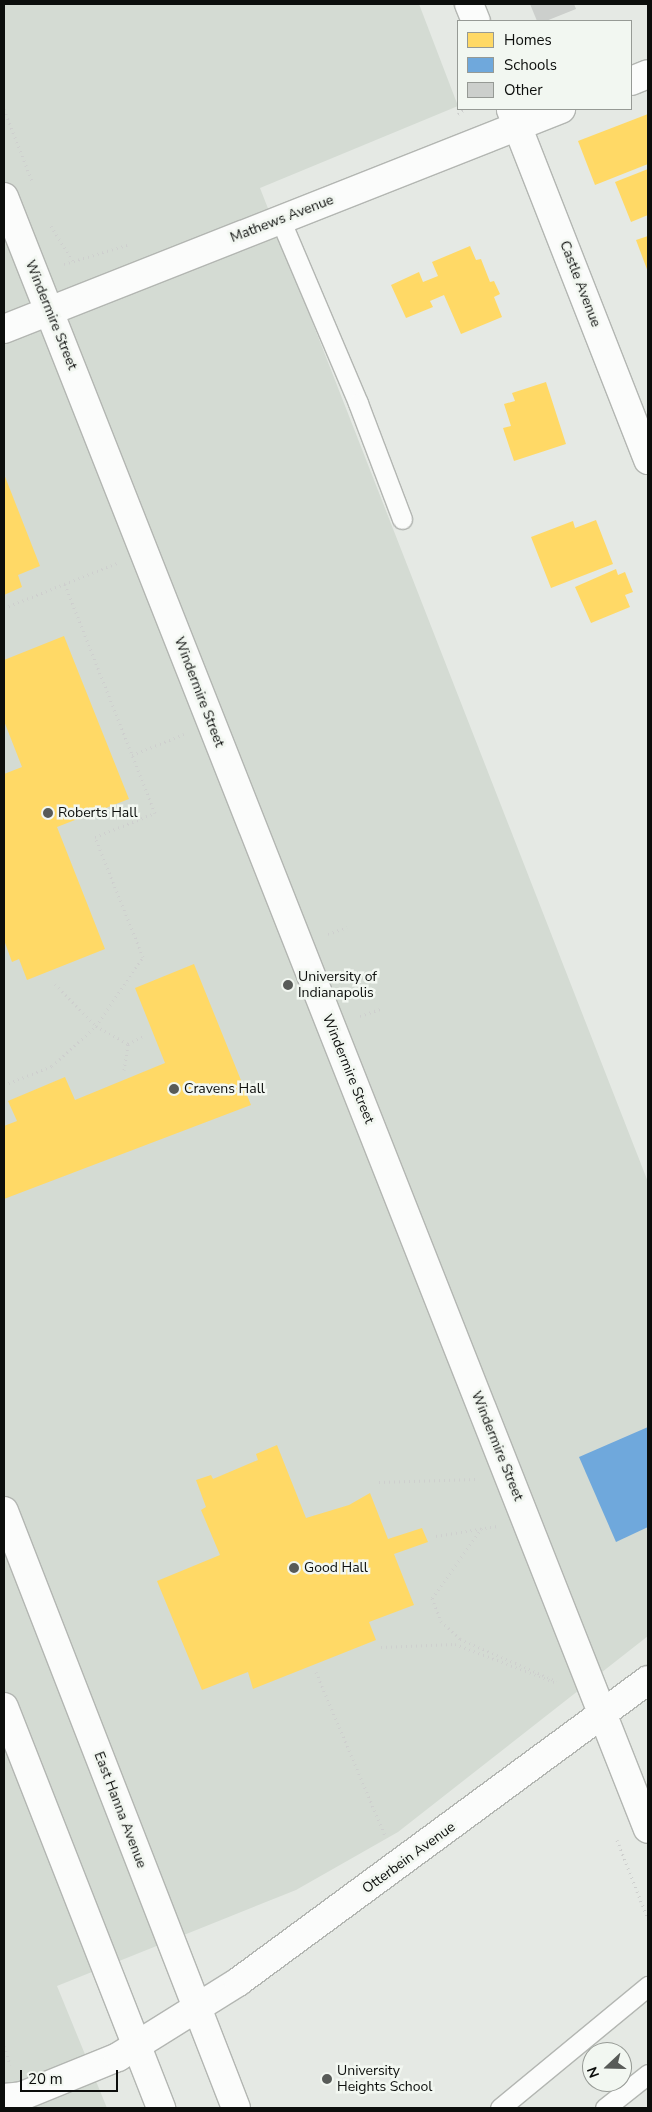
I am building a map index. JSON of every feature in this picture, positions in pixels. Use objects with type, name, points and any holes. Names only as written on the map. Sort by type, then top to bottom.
[{"type":"street","points":[[469,4],[476,20]]},
{"type":"street","points":[[632,81],[648,74]]},
{"type":"street","name":"Mathews Avenue","points":[[4,329],[280,220],[514,117],[555,110]]},
{"type":"street","name":"Castle Avenue","points":[[514,117],[648,460]]},
{"type":"street","name":"Windermire Street","points":[[4,197],[648,1829]]},
{"type":"street","name":"East Hanna Avenue","points":[[4,1511],[236,2108]]},
{"type":"street","name":"Otterbein Avenue","points":[[17,2101],[138,2046],[238,1982],[648,1680]]},
{"type":"street","points":[[4,1707],[161,2108]]},
{"type":"lane","points":[[280,220],[358,403],[402,519]]},
{"type":"lane","points":[[500,2108],[648,1986]]},
{"type":"lane","points":[[605,2108],[648,2074]]},
{"type":"path","points":[[4,608],[144,552]]},
{"type":"path","points":[[4,1085],[52,1066],[96,1026],[143,957],[95,837],[155,813],[65,584]]},
{"type":"path","points":[[132,755],[212,723]]},
{"type":"path","points":[[54,984],[96,1026],[128,1044]]},
{"type":"path","points":[[128,1044],[142,1036]]},
{"type":"path","points":[[124,1070],[128,1044]]},
{"type":"path","points":[[380,1482],[481,1479]]},
{"type":"path","points":[[436,1536],[500,1525]]},
{"type":"path","points":[[381,1647],[455,1644],[566,1686],[460,1639],[440,1621],[432,1598],[482,1528]]},
{"type":"path","points":[[316,1672],[388,1842]]},
{"type":"path","points":[[4,2046],[10,2065]]},
{"type":"shaded area","name":"University of Indianapolis","points":[[4,4],[419,4],[457,106],[260,188],[648,1182],[648,1636],[398,1832],[296,1890],[57,1986],[107,2108],[4,2108]]},
{"type":"building: Homes","points":[[648,114],[648,164],[595,185],[578,141]]},
{"type":"building: Homes","points":[[648,169],[648,215],[631,222],[615,182]]},
{"type":"building: Homes","points":[[648,236],[648,272],[636,240]]},
{"type":"building: Homes","points":[[470,246],[476,260],[481,259],[490,282],[494,281],[500,294],[494,297],[502,317],[461,334],[444,295],[430,301],[433,307],[406,318],[391,285],[419,272],[423,282],[438,276],[432,262]]},
{"type":"building: Homes","points":[[546,382],[566,444],[514,461],[503,428],[511,426],[504,404],[515,401],[512,393]]},
{"type":"building: Homes","points":[[4,474],[40,566],[18,575],[22,587],[4,595]]},
{"type":"building: Homes","points":[[596,520],[613,564],[551,588],[531,537],[573,521],[575,528]]},
{"type":"building: Homes","points":[[616,569],[618,575],[625,572],[633,592],[625,595],[630,607],[591,623],[575,587]]},
{"type":"building: Homes","name":"Roberts Hall","points":[[64,636],[129,799],[57,827],[105,949],[27,980],[19,959],[12,962],[4,940],[4,774],[22,767],[4,721],[4,660]]},
{"type":"building: Homes","name":"Cravens Hall","points":[[194,964],[251,1105],[4,1199],[4,1126],[17,1121],[8,1101],[65,1077],[75,1100],[165,1063],[135,988]]},
{"type":"building: Homes","name":"Good Hall","points":[[277,1445],[306,1518],[349,1505],[370,1493],[388,1539],[422,1528],[428,1542],[394,1554],[414,1605],[369,1622],[376,1640],[253,1689],[248,1672],[202,1690],[157,1581],[220,1555],[201,1510],[206,1507],[196,1480],[211,1475],[213,1479],[258,1460],[256,1454]]},
{"type":"building: Schools","points":[[648,1427],[648,1527],[616,1542],[579,1457]]},
{"type":"building: Other","points":[[530,4],[574,4],[576,9],[548,20],[537,20]]},
{"type":"place","name":"Roberts Hall","points":[[48,813]]},
{"type":"place","name":"University of Indianapolis","points":[[288,985]]},
{"type":"place","name":"Cravens Hall","points":[[174,1089]]},
{"type":"place","name":"Good Hall","points":[[294,1568]]},
{"type":"place","name":"University Heights School","points":[[327,2079]]}]
